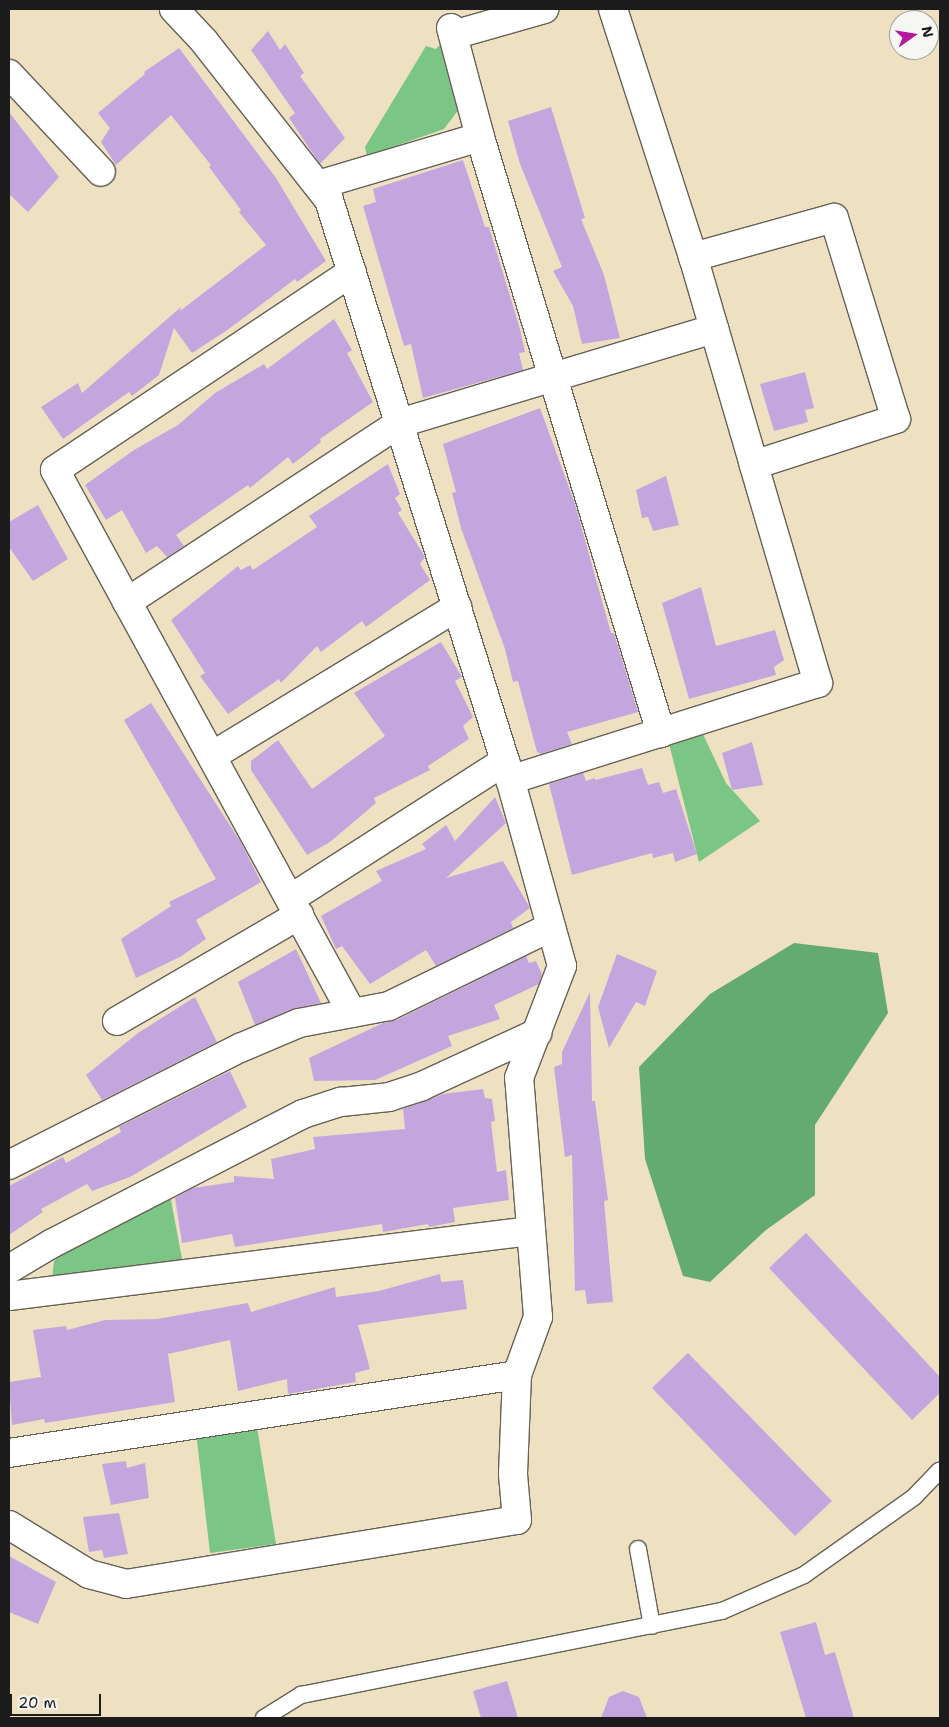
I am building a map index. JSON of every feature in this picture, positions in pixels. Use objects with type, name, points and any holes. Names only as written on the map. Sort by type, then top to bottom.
[{"type":"street","points":[[9,1525],[89,1574],[126,1584],[517,1520],[513,1474],[517,1375],[538,1317],[519,1078],[562,966],[508,771],[329,200],[210,48],[174,9]]},
{"type":"street","points":[[544,9],[452,32],[480,137],[552,379],[661,732]]},
{"type":"street","points":[[116,1021],[508,771],[661,732],[818,683],[693,257],[613,9]]},
{"type":"street","points":[[9,74],[101,172]]},
{"type":"street","points":[[318,185],[480,137]]},
{"type":"street","points":[[693,257],[834,218],[896,419],[754,465]]},
{"type":"street","points":[[352,272],[55,470],[352,1013]]},
{"type":"street","points":[[127,602],[400,423],[714,329]]},
{"type":"street","points":[[212,756],[457,608]]},
{"type":"street","points":[[9,1165],[240,1048],[299,1023],[390,1006],[551,927]]},
{"type":"street","points":[[9,1269],[50,1244],[303,1114],[341,1102],[389,1097],[422,1086],[536,1033]]},
{"type":"street","points":[[9,1296],[531,1231]]},
{"type":"street","points":[[9,1454],[517,1375]]},
{"type":"lane","points":[[264,1718],[301,1694],[722,1611],[804,1575],[914,1496],[940,1470]]},
{"type":"lane","points":[[638,1549],[652,1626]]},
{"type":"green space","points":[[442,42],[460,108],[444,129],[367,156],[365,147],[426,46],[436,49]]},
{"type":"green space","points":[[701,730],[726,783],[760,821],[699,862],[668,740]]},
{"type":"green space","points":[[794,943],[878,953],[888,1013],[815,1125],[815,1195],[766,1230],[710,1282],[683,1276],[645,1159],[639,1067],[710,994]]},
{"type":"green space","points":[[170,1195],[184,1269],[52,1278],[54,1261],[63,1252]]},
{"type":"green space","points":[[256,1421],[276,1544],[210,1553],[196,1432]]},
{"type":"building","points":[[268,31],[280,50],[285,44],[304,73],[300,76],[345,138],[320,164],[289,118],[295,113],[251,50]]},
{"type":"building","points":[[179,48],[276,178],[326,261],[297,282],[295,279],[226,331],[192,353],[174,328],[159,375],[132,396],[129,392],[63,439],[41,407],[78,383],[82,393],[181,307],[180,311],[266,245],[239,212],[241,210],[209,167],[211,165],[171,115],[116,165],[101,142],[110,128],[98,113],[145,74],[144,72]]},
{"type":"building","points":[[551,107],[585,218],[581,219],[604,275],[620,338],[582,344],[573,306],[553,271],[562,267],[520,164],[508,121]]},
{"type":"building","points":[[9,112],[59,177],[28,212],[9,194]]},
{"type":"building","points":[[463,160],[485,227],[489,227],[520,329],[525,352],[519,353],[523,370],[423,398],[411,344],[404,346],[363,206],[376,202],[373,189]]},
{"type":"building","points":[[334,319],[352,350],[347,353],[373,402],[320,439],[321,442],[293,464],[288,457],[250,488],[248,485],[176,535],[184,546],[167,557],[157,546],[146,553],[122,510],[106,520],[85,485],[134,450],[178,425],[215,393],[264,364],[267,369]]},
{"type":"building","points":[[805,372],[814,408],[805,410],[808,422],[774,431],[760,384]]},
{"type":"building","points":[[540,408],[575,504],[611,633],[614,633],[638,712],[567,732],[572,744],[541,754],[537,752],[518,681],[513,682],[505,649],[461,528],[452,493],[456,492],[443,444]]},
{"type":"building","points":[[388,464],[400,494],[395,498],[402,510],[398,513],[425,557],[420,564],[430,580],[366,627],[362,621],[321,652],[317,646],[281,683],[279,679],[228,714],[200,676],[205,673],[171,620],[238,566],[241,570],[250,565],[253,570],[317,527],[309,516]]},
{"type":"building","points":[[666,476],[679,525],[653,531],[648,517],[642,518],[636,490]]},
{"type":"building","points":[[38,505],[68,559],[33,581],[9,547],[9,522]]},
{"type":"building","points":[[701,587],[716,646],[775,630],[784,660],[774,667],[776,675],[689,699],[662,603]]},
{"type":"building","points":[[441,642],[462,677],[455,681],[473,717],[463,726],[469,739],[428,766],[430,770],[374,798],[376,803],[330,842],[307,855],[251,770],[251,761],[278,740],[312,789],[385,736],[354,693]]},
{"type":"building","points":[[151,703],[240,841],[261,882],[196,920],[206,939],[180,957],[136,978],[121,939],[171,906],[169,902],[216,879],[124,720]]},
{"type":"building","points":[[752,742],[763,785],[732,790],[722,753]]},
{"type":"building","points":[[642,768],[648,785],[659,782],[663,793],[676,789],[697,854],[675,862],[673,853],[653,858],[652,853],[572,875],[549,784],[583,773],[586,781]]},
{"type":"building","points":[[495,797],[506,823],[446,878],[503,861],[530,908],[511,922],[513,928],[436,966],[426,950],[370,984],[342,946],[336,949],[321,916],[382,881],[376,871],[426,849],[422,844],[446,825],[455,841]]},
{"type":"building","points":[[296,949],[321,1003],[293,1009],[255,1025],[238,982]]},
{"type":"building","points":[[617,954],[657,971],[645,1006],[636,1002],[609,1048],[598,1007]]},
{"type":"building","points":[[526,956],[529,963],[536,961],[542,974],[539,984],[494,1005],[500,1019],[448,1036],[452,1046],[375,1080],[314,1081],[309,1058],[383,1023],[397,1020]]},
{"type":"building","points":[[590,992],[592,1101],[595,1101],[608,1200],[604,1201],[613,1302],[587,1304],[585,1290],[575,1291],[572,1155],[565,1157],[554,1067],[562,1064],[562,1052]]},
{"type":"building","points":[[195,997],[217,1042],[102,1100],[86,1075],[138,1033]]},
{"type":"building","points":[[230,1071],[247,1107],[130,1177],[92,1191],[87,1184],[41,1209],[43,1212],[9,1235],[9,1186],[63,1157],[66,1163],[121,1132],[119,1127]]},
{"type":"building","points":[[483,1089],[485,1098],[492,1099],[495,1121],[491,1122],[497,1172],[506,1170],[509,1200],[453,1208],[455,1222],[429,1227],[428,1224],[383,1232],[382,1224],[235,1247],[232,1234],[182,1243],[175,1198],[193,1188],[234,1182],[234,1176],[274,1179],[271,1159],[315,1149],[313,1137],[405,1129],[403,1109],[443,1094]]},
{"type":"building","points":[[806,1233],[940,1377],[940,1393],[912,1420],[769,1268]]},
{"type":"building","points":[[440,1274],[441,1282],[463,1280],[467,1309],[358,1325],[370,1369],[355,1373],[356,1382],[288,1394],[287,1379],[238,1391],[230,1340],[168,1354],[175,1402],[45,1423],[44,1419],[12,1425],[9,1382],[41,1377],[33,1330],[66,1326],[67,1330],[105,1320],[157,1319],[248,1303],[251,1312],[335,1287],[336,1297],[379,1291]]},
{"type":"building","points":[[688,1353],[832,1501],[795,1536],[652,1388]]},
{"type":"building","points":[[126,1461],[127,1468],[145,1463],[149,1498],[111,1505],[102,1464]]},
{"type":"building","points":[[119,1513],[128,1554],[104,1558],[102,1550],[89,1552],[83,1517]]},
{"type":"building","points":[[9,1556],[56,1582],[38,1624],[9,1612]]},
{"type":"building","points":[[816,1622],[825,1655],[835,1652],[854,1718],[806,1718],[780,1632]]},
{"type":"building","points":[[507,1681],[518,1718],[481,1718],[473,1691]]},
{"type":"building","points":[[623,1691],[639,1697],[647,1718],[601,1718],[609,1697]]}]
